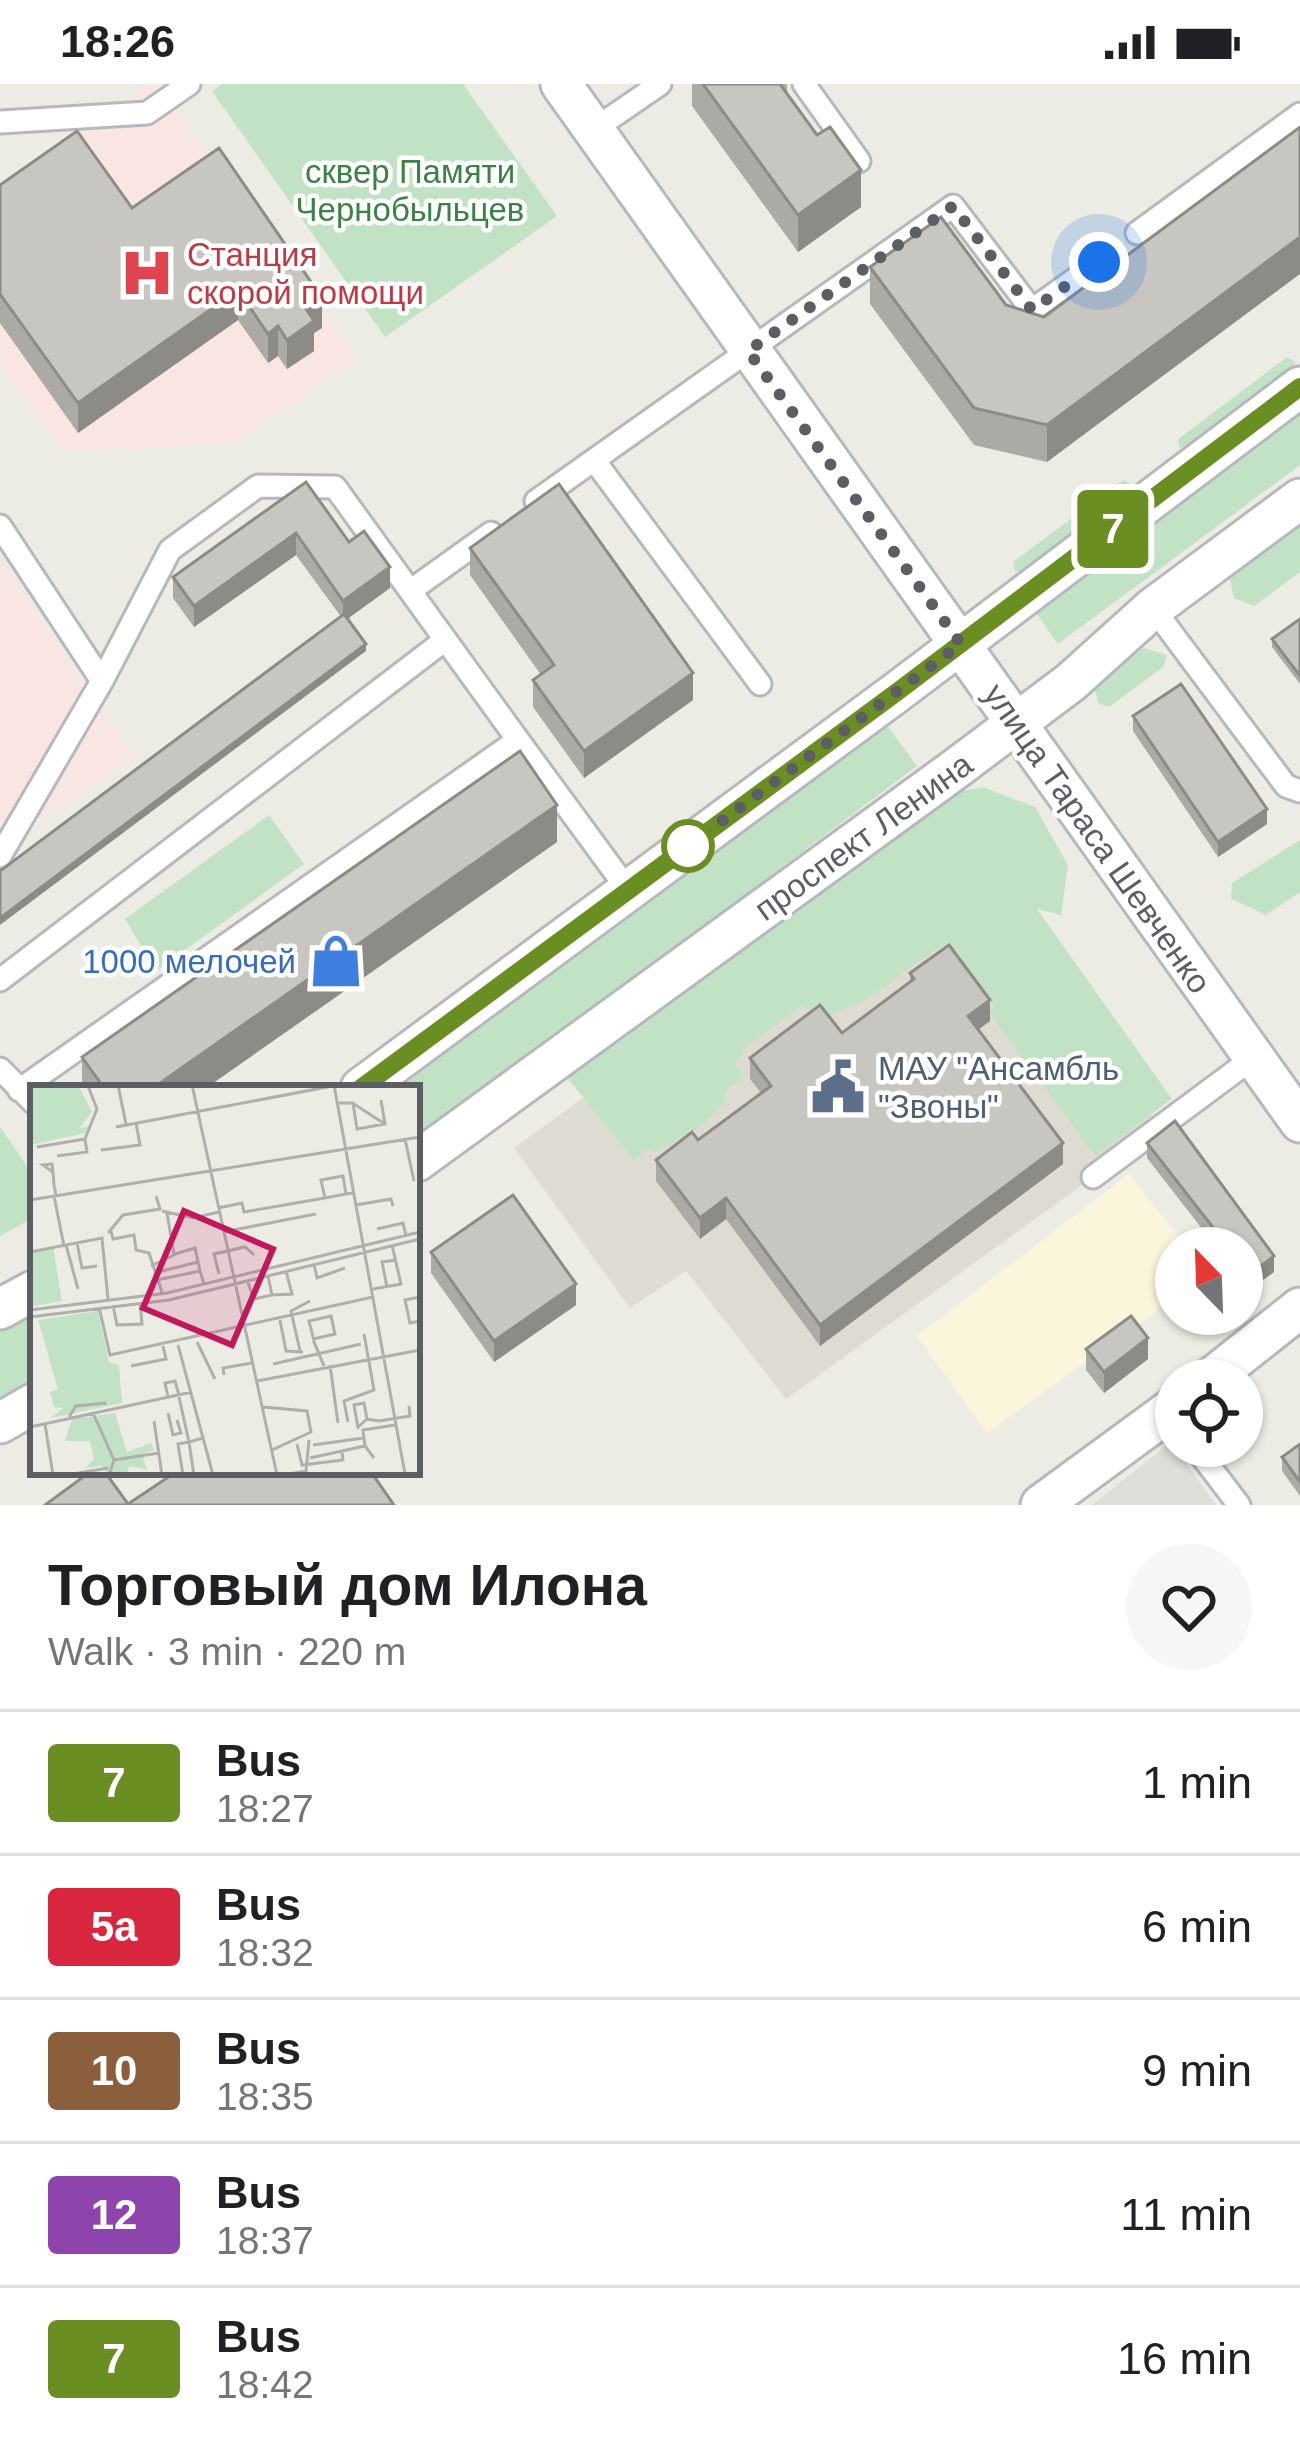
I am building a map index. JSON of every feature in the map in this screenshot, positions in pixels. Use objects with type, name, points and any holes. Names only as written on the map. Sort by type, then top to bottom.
[{"type":"street","name":"улица Тараса Шевченко","points":[[561,84],[1300,1123]]},
{"type":"street","points":[[365,1085],[1300,387]]},
{"type":"street","name":"проспект Ленина","points":[[420,1159],[1071,682],[1153,608],[1300,500]]},
{"type":"street","points":[[0,1309],[30,1293]]},
{"type":"street","points":[[1236,1359],[1300,1308]]},
{"type":"street","points":[[0,1423],[30,1407]]},
{"type":"street","points":[[1041,1505],[1155,1426]]},
{"type":"lane","points":[[0,122],[147,112],[189,84]]},
{"type":"lane","points":[[593,130],[660,84]]},
{"type":"lane","points":[[804,84],[859,161]]},
{"type":"lane","points":[[1137,233],[1300,114]]},
{"type":"lane","points":[[410,591],[953,206],[1032,310],[1099,262]]},
{"type":"lane","points":[[594,460],[760,684]]},
{"type":"lane","points":[[2,851],[102,681],[170,550],[258,485],[335,487],[628,890]]},
{"type":"lane","points":[[0,526],[102,681]]},
{"type":"lane","points":[[1153,608],[1286,786],[1300,790]]},
{"type":"lane","points":[[0,980],[445,640]]},
{"type":"lane","points":[[41,1085],[518,740]]},
{"type":"lane","points":[[1093,1177],[1253,1058]]},
{"type":"lane","points":[[0,1069],[26,1096]]},
{"type":"lane","points":[[1210,1467],[1239,1505]]},
{"type":"shaded area","name":"Станция скорой помощи","points":[[149,84],[156,84],[356,358],[232,444],[64,452],[0,363],[0,188]]},
{"type":"shaded area","points":[[0,561],[135,759],[0,843]]},
{"type":"shaded area","points":[[947,834],[1161,1128],[786,1399],[686,1271],[630,1308],[514,1148]]},
{"type":"shaded area","points":[[1129,1174],[1171,1227],[1155,1227],[1155,1312],[987,1433],[917,1336]]},
{"type":"shaded area","points":[[1155,1455],[1155,1467],[1189,1467],[1216,1505],[1092,1505]]},
{"type":"green space","name":"сквер Памяти Чернобыльцев","points":[[222,84],[463,84],[557,216],[385,337],[212,91]]},
{"type":"green space","points":[[1287,357],[1296,368],[1186,451],[1179,447],[1178,439]]},
{"type":"green space","points":[[1300,415],[1300,465],[1058,644],[1036,613]]},
{"type":"green space","points":[[1123,480],[1131,491],[1021,573],[1014,570],[1013,562]]},
{"type":"green space","points":[[1300,520],[1300,572],[1254,606],[1234,598],[1229,573]]},
{"type":"green space","points":[[1144,648],[1167,655],[1163,667],[1109,707],[1098,703],[1094,685]]},
{"type":"green space","points":[[883,720],[917,766],[420,1140],[420,1085],[387,1085]]},
{"type":"green space","points":[[982,787],[1035,807],[1068,865],[1061,915],[1037,909],[1172,1099],[1095,1156],[989,1012],[995,1007],[947,944],[862,1001],[825,1019],[802,1005],[742,1050],[735,1063],[745,1076],[725,1091],[725,1102],[704,1124],[634,1160],[566,1076],[668,994],[682,993],[766,932],[769,920],[928,808],[955,793]]},
{"type":"green space","points":[[269,815],[304,864],[156,971],[125,919]]},
{"type":"green space","points":[[1300,840],[1300,892],[1266,915],[1231,899],[1232,883]]},
{"type":"green space","points":[[0,1127],[30,1170],[30,1220],[0,1236]]},
{"type":"green space","points":[[30,1302],[30,1383],[0,1399],[0,1318]]},
{"type":"building","points":[[703,84],[780,84],[817,135],[830,127],[861,170],[798,215]]},
{"type":"building","points":[[1300,127],[1300,237],[1047,425],[974,408],[870,267],[941,217],[1006,305],[1044,317]]},
{"type":"building","points":[[77,131],[132,208],[219,148],[322,298],[306,309],[314,321],[287,340],[278,326],[268,334],[238,290],[78,403],[0,294],[0,185]]},
{"type":"building","points":[[306,482],[349,542],[364,531],[390,567],[343,601],[296,533],[194,606],[173,577]]},
{"type":"building","points":[[559,484],[693,673],[584,751],[533,680],[554,665],[470,548]]},
{"type":"building","points":[[344,614],[366,644],[0,918],[0,871]]},
{"type":"building","points":[[1300,619],[1300,676],[1272,639]]},
{"type":"building","points":[[1181,684],[1267,809],[1218,842],[1133,716]]},
{"type":"building","points":[[520,751],[557,805],[157,1085],[102,1085],[82,1057]]},
{"type":"building","points":[[949,945],[990,1000],[968,1016],[1063,1143],[820,1325],[726,1198],[700,1218],[656,1160],[692,1132],[698,1140],[771,1086],[750,1058],[820,1005],[842,1033],[914,979],[910,973]]},
{"type":"building","points":[[1175,1121],[1253,1227],[1213,1227],[1147,1143]]},
{"type":"building","points":[[513,1195],[576,1284],[494,1341],[431,1252]]},
{"type":"building","points":[[1263,1241],[1274,1256],[1263,1264]]},
{"type":"building","points":[[1131,1316],[1148,1338],[1104,1372],[1086,1349]]},
{"type":"building","points":[[1300,1444],[1300,1482],[1282,1457]]},
{"type":"building","points":[[86,1475],[107,1475],[128,1504],[172,1475],[373,1475],[394,1505],[45,1505]]},
{"type":"bus line","name":"7","points":[[365,1085],[1300,387]]},
{"type":"place","name":"Станция скорой помощи","points":[[147,273]]},
{"type":"place","name":"1000 мелочей","points":[[336,961]]},
{"type":"place","name":"МАУ \"Ансамбль \"Звоны\"","points":[[838,1087]]},
{"type":"route","points":[[688,846],[961,644],[748,351],[953,206],[1032,310],[1099,262]]}]
